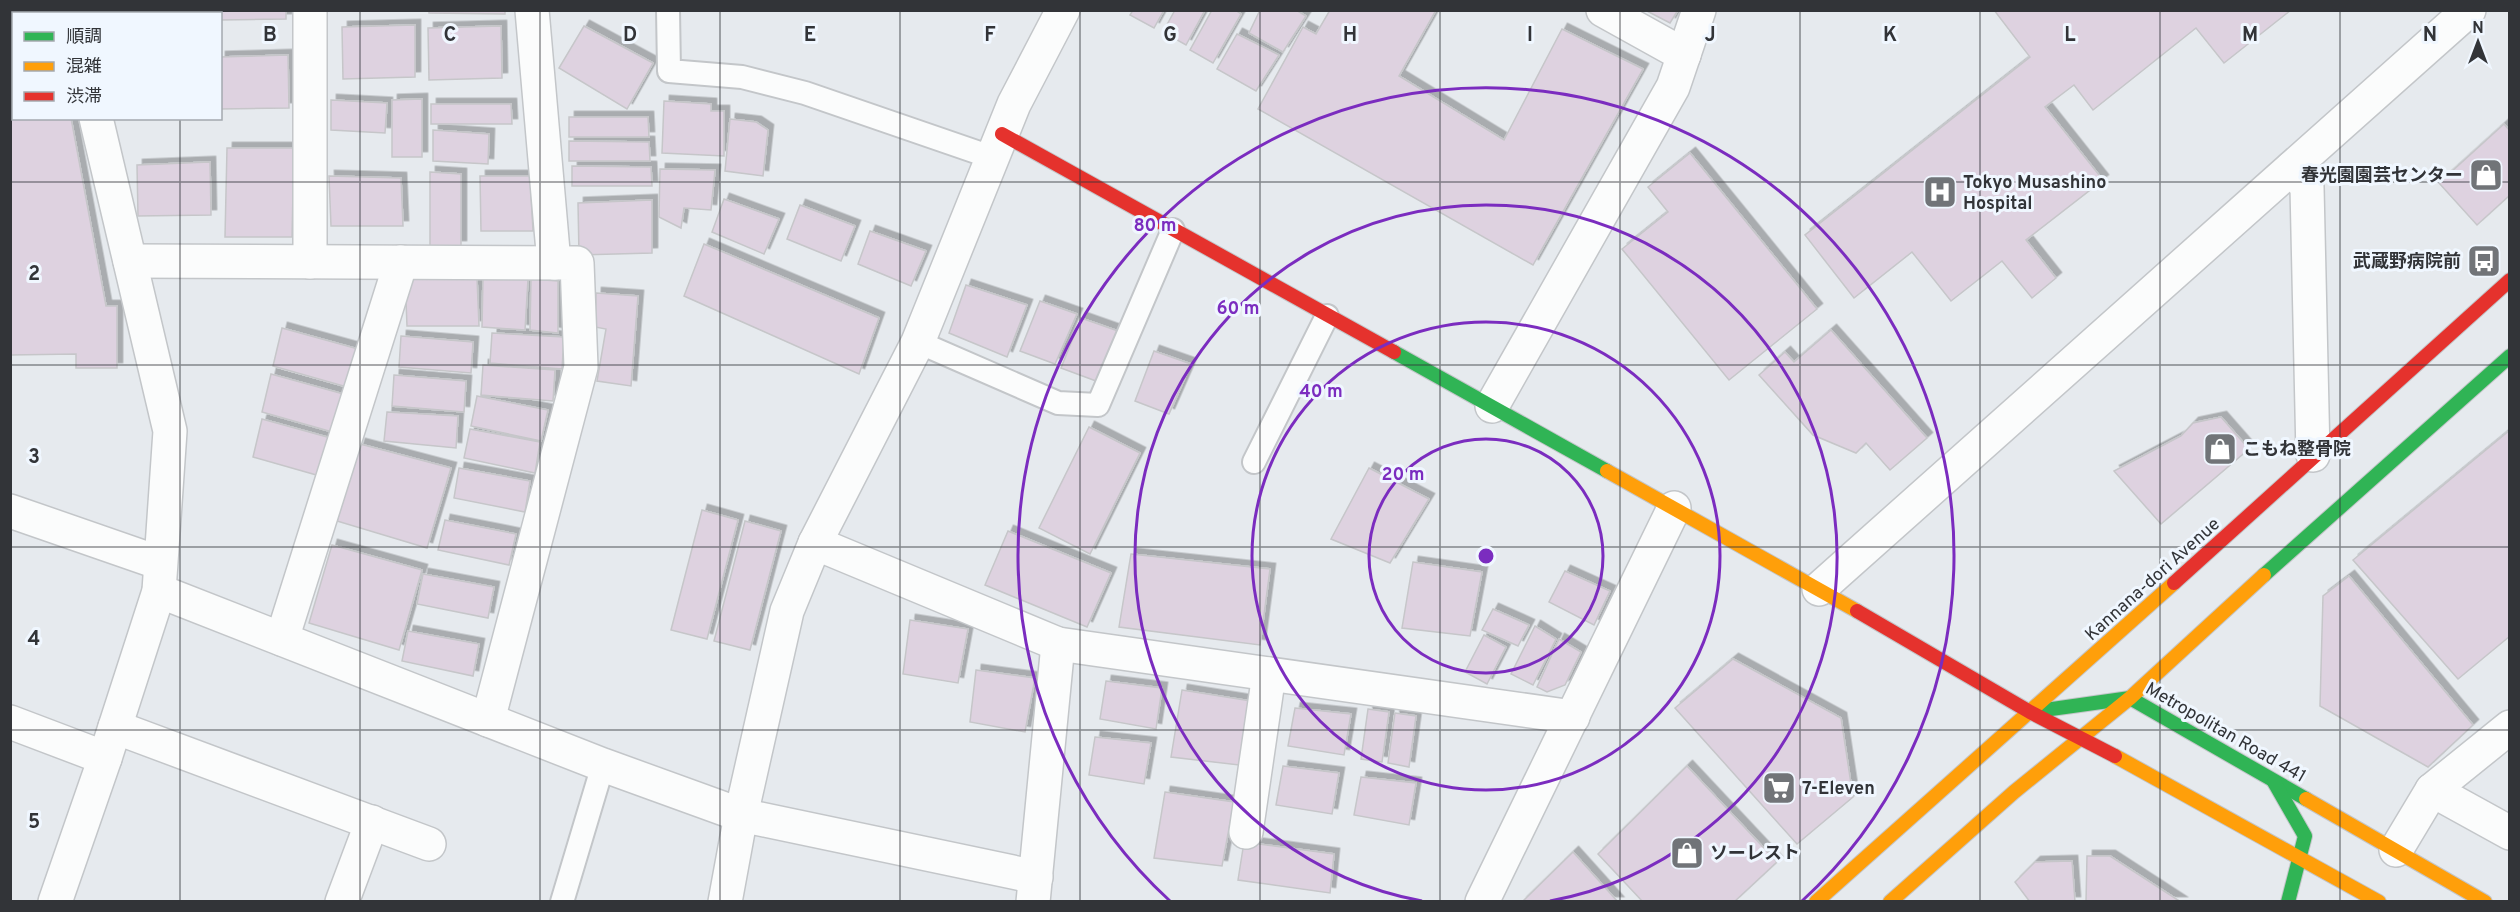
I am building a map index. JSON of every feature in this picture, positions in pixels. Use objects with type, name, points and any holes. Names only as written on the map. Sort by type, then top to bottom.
[{"type":"main road","points":[[997,146],[1173,230],[1819,589],[2030,712],[2301,857],[2379,902]]},
{"type":"main road","name":"Kannana-dori Avenue","points":[[1816,902],[2510,280]]},
{"type":"main road","points":[[1890,902],[2080,737],[2130,698],[2231,604],[2510,356]]},
{"type":"main road","name":"Metropolitan Road 441","points":[[2030,712],[2130,698],[2485,902]]},
{"type":"main road","points":[[2273,780],[2305,836],[2288,902]]},
{"type":"street","points":[[310,10],[310,262]]},
{"type":"street","points":[[532,10],[554,263]]},
{"type":"street","points":[[725,902],[741,815],[787,611],[815,543],[918,342],[1014,104],[1063,10]]},
{"type":"street","points":[[1603,10],[1684,55]]},
{"type":"street","points":[[1492,406],[1673,87],[1700,10]]},
{"type":"street","points":[[1819,589],[2469,10]]},
{"type":"street","points":[[55,902],[105,758],[160,577],[170,431],[96,120]]},
{"type":"street","points":[[2292,168],[2307,187],[2313,455]]},
{"type":"street","points":[[130,261],[577,262],[581,367],[488,720]]},
{"type":"street","points":[[282,639],[401,262]]},
{"type":"street","points":[[1482,902],[1674,508]]},
{"type":"street","points":[[10,511],[160,577],[282,639],[603,765],[741,815],[1034,889],[1058,644]]},
{"type":"street","points":[[815,543],[1058,644],[1573,717]]},
{"type":"street","points":[[1246,832],[1269,674]]},
{"type":"street","points":[[10,722],[105,758]]},
{"type":"street","points":[[115,727],[429,844]]},
{"type":"street","points":[[2396,850],[2432,790],[2510,728]]},
{"type":"street","points":[[2432,790],[2510,833]]},
{"type":"street","points":[[342,902],[372,822]]},
{"type":"lane","points":[[668,10],[669,71],[742,77],[997,146]]},
{"type":"lane","points":[[918,342],[1058,403],[1098,405],[1173,230]]},
{"type":"lane","points":[[1254,462],[1327,316]]},
{"type":"lane","points":[[562,902],[603,765]]},
{"type":"building","points":[[213,10],[286,10],[286,19],[222,20],[222,12],[214,12]]},
{"type":"building","points":[[429,10],[505,10],[505,14],[429,13]]},
{"type":"building","points":[[1133,10],[1164,10],[1154,28],[1130,15]]},
{"type":"building","points":[[1175,10],[1205,10],[1186,45],[1163,32]]},
{"type":"building","points":[[1212,10],[1235,10],[1241,14],[1213,63],[1190,50]]},
{"type":"building","points":[[1260,10],[1296,10],[1306,16],[1283,52],[1249,33]]},
{"type":"building","points":[[1330,10],[1436,10],[1399,76],[1504,140],[1562,29],[1643,69],[1533,265],[1258,109],[1303,27],[1316,34]]},
{"type":"building","points":[[1645,10],[1678,10],[1670,23]]},
{"type":"building","points":[[1994,10],[2291,10],[2224,63],[2196,28],[2093,110],[2074,85],[2045,107],[2103,180],[2026,240],[2056,278],[2032,298],[2002,261],[1951,301],[1912,252],[1854,298],[1805,235],[2030,57]]},
{"type":"building","points":[[415,25],[415,77],[343,79],[342,27]]},
{"type":"building","points":[[501,26],[502,78],[429,80],[428,28]]},
{"type":"building","points":[[584,26],[653,63],[627,109],[559,68]]},
{"type":"building","points":[[1237,34],[1279,55],[1256,91],[1217,69]]},
{"type":"building","points":[[10,47],[12,47],[12,120],[71,120],[106,306],[117,306],[117,368],[76,368],[76,354],[10,355]]},
{"type":"building","points":[[288,55],[289,108],[222,109],[222,57]]},
{"type":"building","points":[[422,99],[422,157],[392,157],[392,100]]},
{"type":"building","points":[[331,100],[387,103],[385,133],[331,130]]},
{"type":"building","points":[[664,101],[711,104],[711,111],[724,111],[724,156],[662,153]]},
{"type":"building","points":[[431,104],[511,104],[512,124],[431,124]]},
{"type":"building","points":[[569,117],[648,117],[649,137],[569,137]]},
{"type":"building","points":[[730,119],[756,122],[768,130],[763,176],[725,171]]},
{"type":"building","points":[[2504,124],[2510,131],[2510,195],[2477,225],[2439,183]]},
{"type":"building","points":[[433,130],[489,134],[488,164],[433,161]]},
{"type":"building","points":[[569,141],[649,142],[650,161],[569,161]]},
{"type":"building","points":[[227,148],[294,148],[292,237],[225,237]]},
{"type":"building","points":[[1690,153],[1817,309],[1729,380],[1622,249],[1668,212],[1648,187]]},
{"type":"building","points":[[210,162],[211,215],[138,216],[137,165]]},
{"type":"building","points":[[572,166],[651,167],[652,186],[572,186]]},
{"type":"building","points":[[660,169],[715,170],[711,210],[684,208],[681,228],[659,217]]},
{"type":"building","points":[[430,172],[461,174],[461,246],[430,246]]},
{"type":"building","points":[[329,176],[401,178],[403,226],[331,226]]},
{"type":"building","points":[[480,176],[530,176],[533,231],[481,231]]},
{"type":"building","points":[[724,199],[779,219],[764,254],[712,232]]},
{"type":"building","points":[[652,200],[652,253],[579,255],[578,203]]},
{"type":"building","points":[[800,205],[855,226],[841,261],[787,239]]},
{"type":"building","points":[[870,231],[926,251],[911,286],[858,264]]},
{"type":"building","points":[[704,244],[879,318],[859,374],[684,296]]},
{"type":"building","points":[[405,276],[477,278],[479,326],[407,326]]},
{"type":"building","points":[[483,277],[528,279],[525,330],[482,327]]},
{"type":"building","points":[[531,279],[558,281],[558,333],[530,330]]},
{"type":"building","points":[[966,285],[1027,305],[1007,357],[949,333]]},
{"type":"building","points":[[596,293],[638,296],[631,386],[597,381],[606,329],[595,327]]},
{"type":"building","points":[[1040,301],[1077,314],[1055,364],[1020,351]]},
{"type":"building","points":[[1081,318],[1118,331],[1096,381],[1061,368]]},
{"type":"building","points":[[282,328],[358,349],[347,387],[273,366]]},
{"type":"building","points":[[1831,330],[1927,438],[1890,470],[1866,443],[1856,453],[1813,435],[1759,375],[1785,352],[1794,362]]},
{"type":"building","points":[[492,333],[564,337],[562,369],[490,363]]},
{"type":"building","points":[[401,336],[473,342],[471,373],[399,367]]},
{"type":"building","points":[[1154,351],[1191,364],[1169,414],[1135,401]]},
{"type":"building","points":[[483,365],[555,370],[553,401],[481,395]]},
{"type":"building","points":[[271,374],[347,395],[336,433],[262,412]]},
{"type":"building","points":[[394,375],[466,381],[464,412],[392,406]]},
{"type":"building","points":[[477,396],[548,410],[541,441],[471,426]]},
{"type":"building","points":[[387,412],[458,416],[456,448],[384,441]]},
{"type":"building","points":[[2221,417],[2249,449],[2161,524],[2114,471],[2181,436],[2193,423]]},
{"type":"building","points":[[262,419],[338,440],[327,478],[253,457]]},
{"type":"building","points":[[1089,427],[1140,453],[1090,554],[1039,528]]},
{"type":"building","points":[[470,429],[540,442],[535,473],[464,458]]},
{"type":"building","points":[[2510,430],[2510,636],[2458,679],[2353,560]]},
{"type":"building","points":[[360,444],[451,468],[427,548],[337,521]]},
{"type":"building","points":[[459,468],[530,481],[525,512],[454,498]]},
{"type":"building","points":[[1369,468],[1429,499],[1390,563],[1331,539]]},
{"type":"building","points":[[702,510],[738,520],[707,639],[671,630]]},
{"type":"building","points":[[445,520],[516,534],[509,565],[438,550]]},
{"type":"building","points":[[745,521],[781,531],[750,650],[714,641]]},
{"type":"building","points":[[1008,531],[1111,573],[1087,627],[985,585]]},
{"type":"building","points":[[332,545],[422,570],[399,650],[309,623]]},
{"type":"building","points":[[1131,554],[1270,569],[1260,645],[1119,627]]},
{"type":"building","points":[[1413,562],[1482,572],[1470,636],[1402,628]]},
{"type":"building","points":[[1565,571],[1610,591],[1594,625],[1549,602]]},
{"type":"building","points":[[423,574],[494,587],[488,618],[417,604]]},
{"type":"building","points":[[2349,576],[2473,725],[2428,767],[2320,706],[2323,596]]},
{"type":"building","points":[[1493,609],[1529,625],[1518,646],[1482,630]]},
{"type":"building","points":[[910,620],[968,629],[958,683],[903,674]]},
{"type":"building","points":[[1535,626],[1556,639],[1533,685],[1511,674]]},
{"type":"building","points":[[408,631],[479,644],[473,676],[402,661]]},
{"type":"building","points":[[1484,635],[1506,647],[1487,684],[1465,672]]},
{"type":"building","points":[[1559,639],[1581,652],[1565,685],[1547,692],[1537,687]]},
{"type":"building","points":[[1733,659],[1841,718],[1853,797],[1797,844],[1675,708]]},
{"type":"building","points":[[976,670],[1035,678],[1025,732],[970,722]]},
{"type":"building","points":[[1106,681],[1162,688],[1156,729],[1100,719]]},
{"type":"building","points":[[1182,690],[1251,701],[1239,765],[1171,757]]},
{"type":"building","points":[[1295,708],[1351,714],[1344,755],[1288,746]]},
{"type":"building","points":[[1368,709],[1389,712],[1382,762],[1361,759]]},
{"type":"building","points":[[1395,713],[1416,716],[1409,767],[1388,763]]},
{"type":"building","points":[[1095,737],[1151,743],[1144,784],[1089,775]]},
{"type":"building","points":[[1283,766],[1339,773],[1332,814],[1276,805]]},
{"type":"building","points":[[1687,766],[1777,862],[1734,902],[1643,902],[1598,854]]},
{"type":"building","points":[[1361,777],[1416,783],[1409,825],[1354,815]]},
{"type":"building","points":[[1165,792],[1234,802],[1222,866],[1154,858]]},
{"type":"building","points":[[1244,842],[1334,854],[1330,893],[1238,880]]},
{"type":"building","points":[[1573,852],[1618,902],[1522,902]]},
{"type":"building","points":[[2087,856],[2110,856],[2181,902],[2086,902]]},
{"type":"building","points":[[2072,861],[2075,902],[2030,902],[2015,882],[2035,862]]},
{"type":"traffic: fast","points":[[1394,352],[1607,471]]},
{"type":"traffic: fast","points":[[2264,575],[2510,356]]},
{"type":"traffic: fast","points":[[2030,712],[2130,698],[2306,799]]},
{"type":"traffic: fast","points":[[2274,782],[2305,836],[2288,902]]},
{"type":"traffic: slow","points":[[1607,471],[1857,611]]},
{"type":"traffic: slow","points":[[1890,902],[2014,792],[2130,698],[2264,575]]},
{"type":"traffic: slow","points":[[1816,902],[2174,583]]},
{"type":"traffic: slow","points":[[2115,756],[2379,902]]},
{"type":"traffic: slow","points":[[2306,799],[2485,902]]},
{"type":"traffic: jam","points":[[1002,134],[1394,352]]},
{"type":"traffic: jam","points":[[2174,583],[2510,280]]},
{"type":"traffic: jam","points":[[1857,611],[2030,712],[2115,756]]},
{"type":"place","name":"春光園園芸センター","points":[[2486,175]]},
{"type":"place","name":"Tokyo Musashino Hospital","points":[[1940,192]]},
{"type":"place","name":"武蔵野病院前","points":[[2484,261]]},
{"type":"place","name":"こもね整骨院","points":[[2220,449]]},
{"type":"place","name":"7-Eleven","points":[[1779,788]]},
{"type":"place","name":"ソーレスト","points":[[1687,853]]}]
